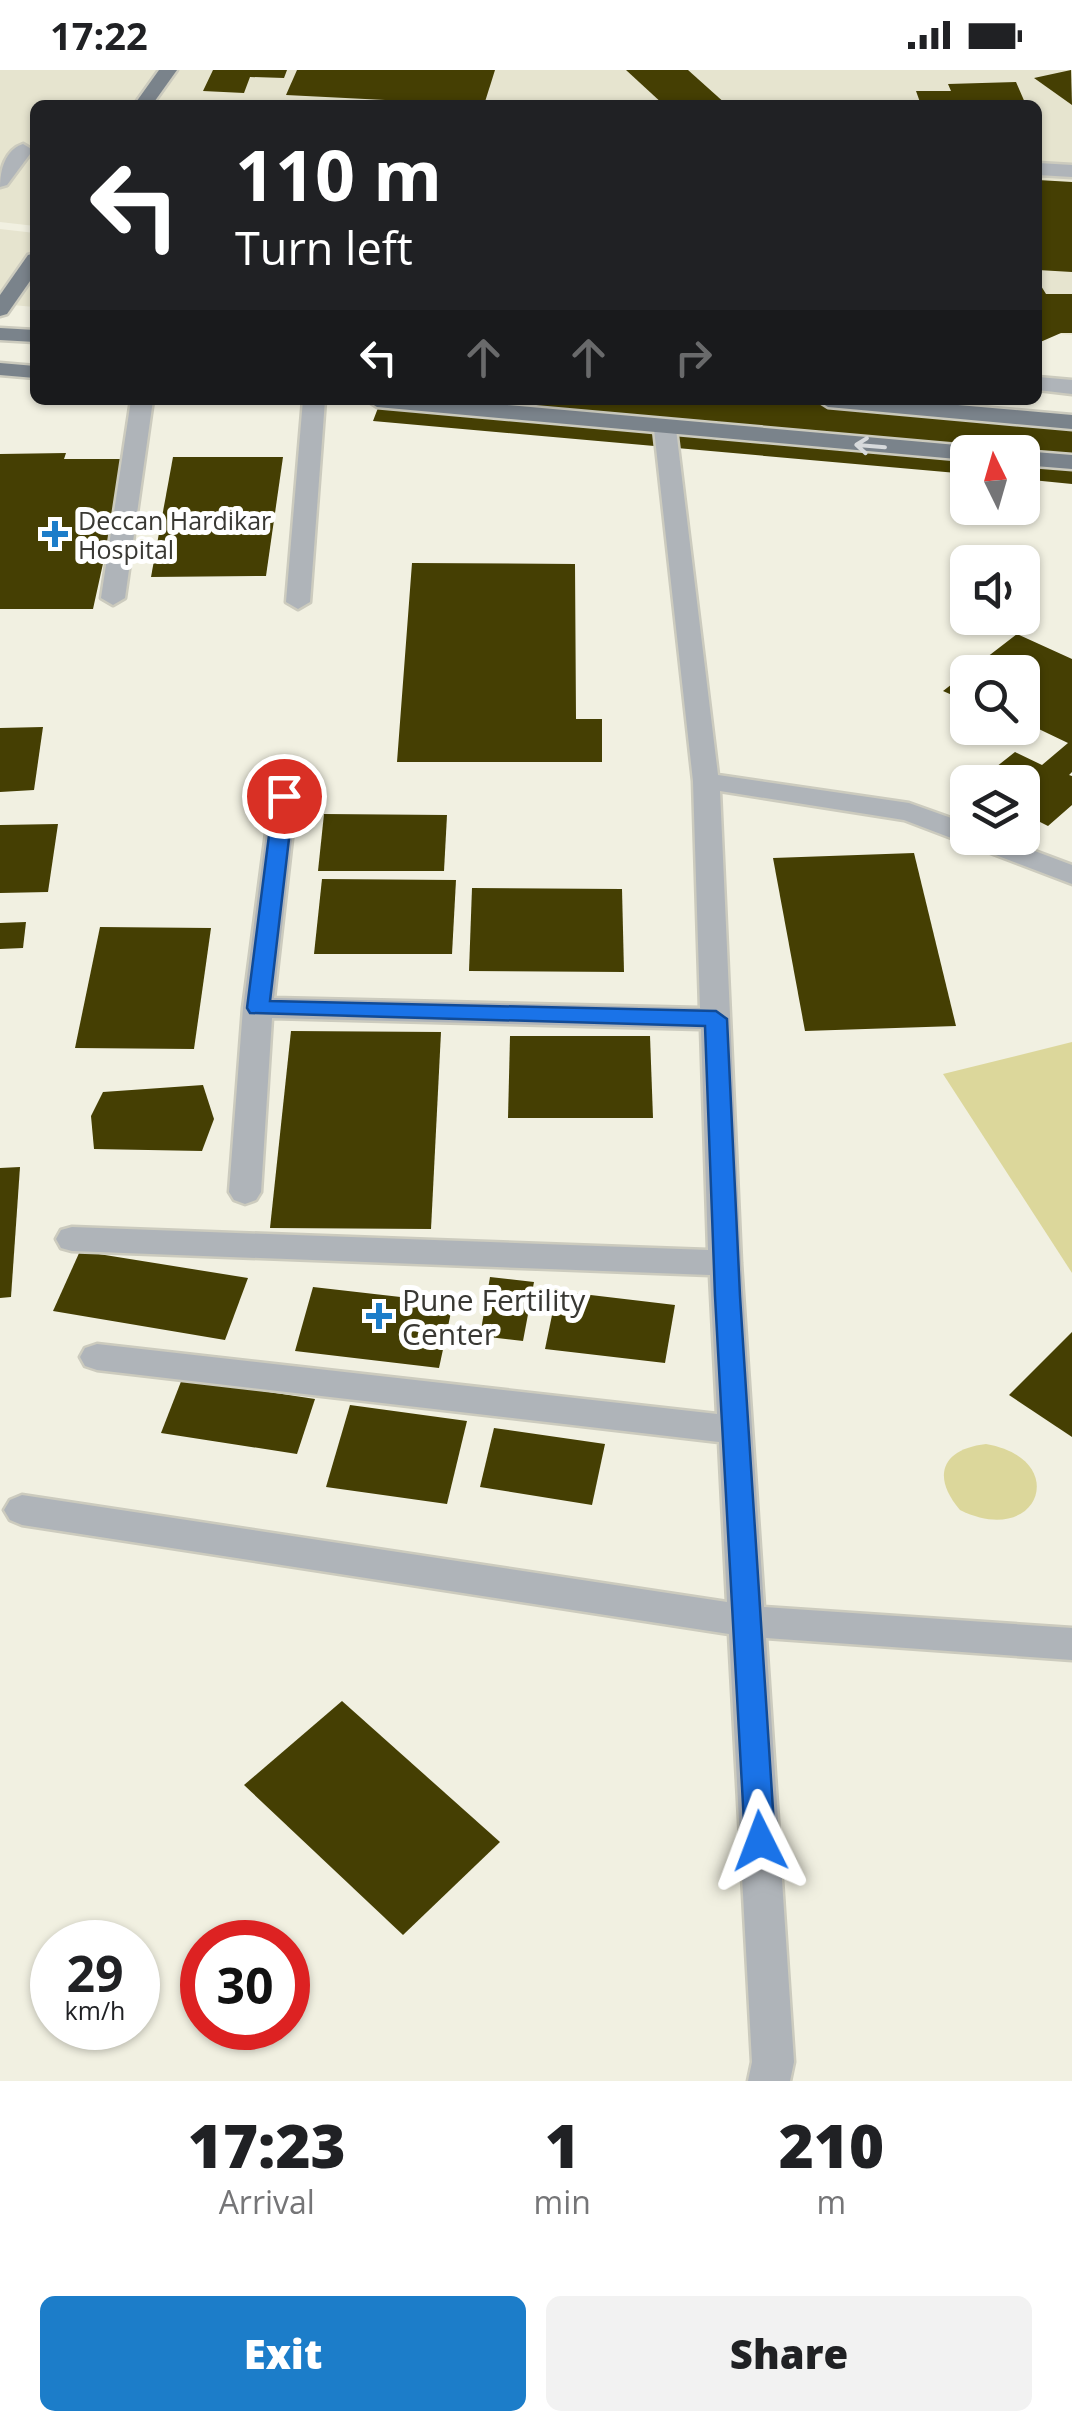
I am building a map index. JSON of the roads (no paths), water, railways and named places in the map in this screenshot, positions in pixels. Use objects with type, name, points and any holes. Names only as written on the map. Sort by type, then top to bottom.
[{"type":"main road","points":[[147,100],[168,70]]},
{"type":"main road","points":[[0,310],[30,266]]},
{"type":"main road","points":[[0,334],[30,336]]},
{"type":"main road","points":[[0,369],[30,372]]},
{"type":"main road","points":[[426,405],[950,453]]},
{"type":"main road","points":[[955,406],[1072,422]]},
{"type":"main road","points":[[1040,459],[1072,462]]},
{"type":"street","points":[[0,181],[22,150]]},
{"type":"street","points":[[1042,169],[1072,171]]},
{"type":"street","points":[[1042,384],[1072,387]]},
{"type":"street","points":[[113,598],[141,405]]},
{"type":"street","points":[[298,602],[314,405]]},
{"type":"street","points":[[665,429],[706,782],[726,1263],[773,2062],[769,2081]]},
{"type":"street","points":[[706,782],[909,812],[950,827]]},
{"type":"street","points":[[246,1192],[258,1008],[284,796]]},
{"type":"street","points":[[1021,855],[1072,874]]},
{"type":"street","points":[[258,1008],[716,1019]]},
{"type":"street","points":[[72,1239],[726,1263]]},
{"type":"street","points":[[98,1357],[735,1430]]},
{"type":"street","points":[[22,1510],[746,1620],[1072,1644]]},
{"type":"place","name":"Deccan Hardikar Hospital","points":[[55,534]]},
{"type":"place","name":"Pune Fertility Center","points":[[379,1316]]}]
